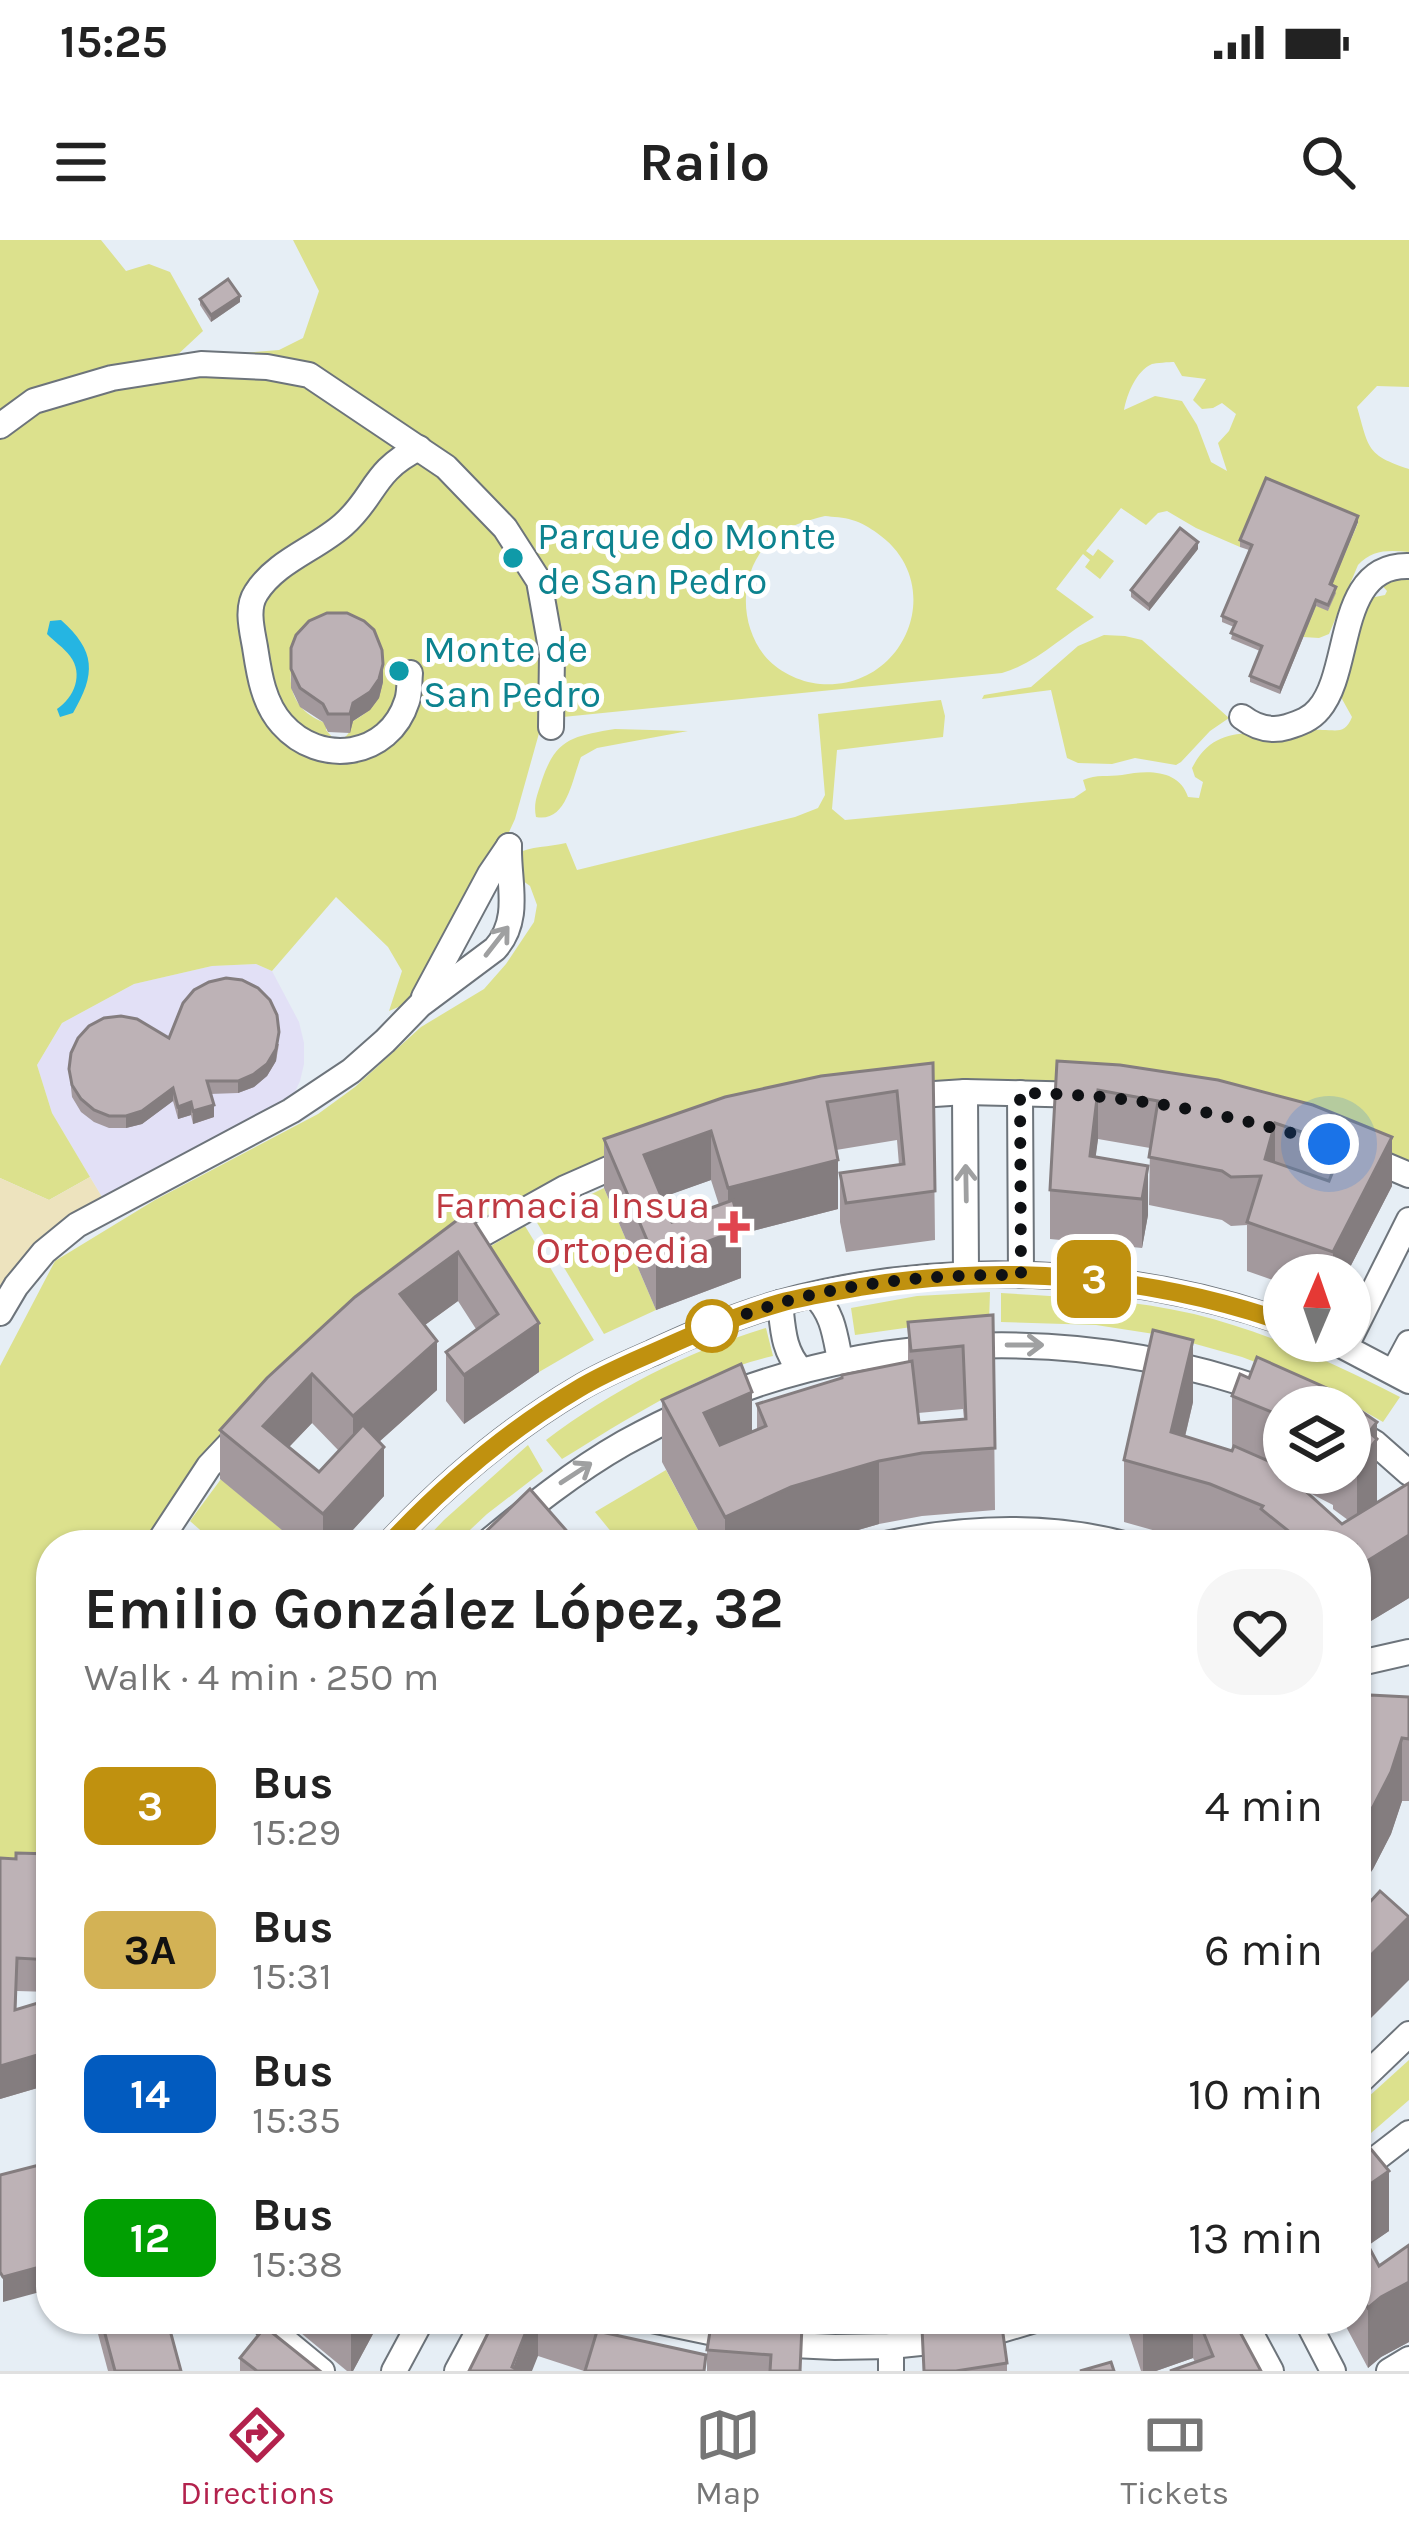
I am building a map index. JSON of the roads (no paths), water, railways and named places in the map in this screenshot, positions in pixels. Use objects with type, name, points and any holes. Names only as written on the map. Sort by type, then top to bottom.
[{"type":"street","points":[[0,426],[34,401],[112,379],[201,364],[267,367],[309,375],[446,467],[505,528],[539,581],[552,654],[550,727]]},
{"type":"street","points":[[410,673],[409,696],[383,735],[348,752],[318,748],[291,733],[272,710],[260,680],[251,606],[256,592],[282,566],[331,536],[354,515],[390,464],[419,448]]},
{"type":"street","points":[[1242,717],[1275,730],[1308,720],[1318,711],[1331,688],[1364,588],[1388,568],[1409,566]]},
{"type":"street","points":[[0,1313],[44,1252],[77,1225],[291,1111],[351,1070],[420,1004],[484,957],[503,939],[512,918],[509,846],[420,1004]]},
{"type":"street","points":[[965,1092],[966,1274]]},
{"type":"street","points":[[889,1098],[965,1092],[1108,1097]]},
{"type":"street","points":[[1020,1093],[1021,1275]]},
{"type":"street","points":[[1347,1150],[1409,1175]]},
{"type":"street","points":[[437,1261],[565,1188],[645,1154]]},
{"type":"street","points":[[1371,1291],[1409,1220]]},
{"type":"street","points":[[402,1530],[496,1445],[580,1387],[709,1327],[780,1303],[907,1280],[1021,1275],[1168,1290],[1263,1315]]},
{"type":"street","points":[[814,1295],[826,1307],[840,1360]]},
{"type":"street","points":[[780,1303],[784,1340],[801,1370]]},
{"type":"street","points":[[1371,1358],[1402,1376],[1409,1343]]},
{"type":"street","points":[[503,1530],[561,1483],[624,1443],[706,1403],[840,1360],[937,1348],[1082,1348],[1137,1356],[1263,1389]]},
{"type":"street","points":[[167,1530],[209,1466],[252,1420]]},
{"type":"street","points":[[1371,1440],[1409,1473]]},
{"type":"street","points":[[986,1530],[1017,1530]]},
{"type":"street","points":[[1371,1665],[1409,1652]]},
{"type":"street","points":[[1371,2071],[1409,2034]]},
{"type":"street","points":[[1371,2162],[1409,2133]]},
{"type":"street","points":[[277,2334],[322,2371]]},
{"type":"street","points":[[394,2371],[414,2334]]},
{"type":"street","points":[[457,2371],[477,2334]]},
{"type":"street","points":[[799,2334],[835,2359],[891,2358],[985,2334]]},
{"type":"street","points":[[1251,2334],[1271,2371]]},
{"type":"street","points":[[1314,2334],[1333,2371]]},
{"type":"street","points":[[1389,2371],[1409,2359]]},
{"type":"water","points":[[61,620],[81,642],[89,675],[73,713],[60,717],[57,709],[77,678],[70,656],[47,634],[50,621]]},
{"type":"place","name":"Parque do Monte de San Pedro","points":[[513,558]]},
{"type":"place","name":"Monte de San Pedro","points":[[399,671]]},
{"type":"place","name":"Farmacia Insua Ortopedia","points":[[734,1227]]}]
